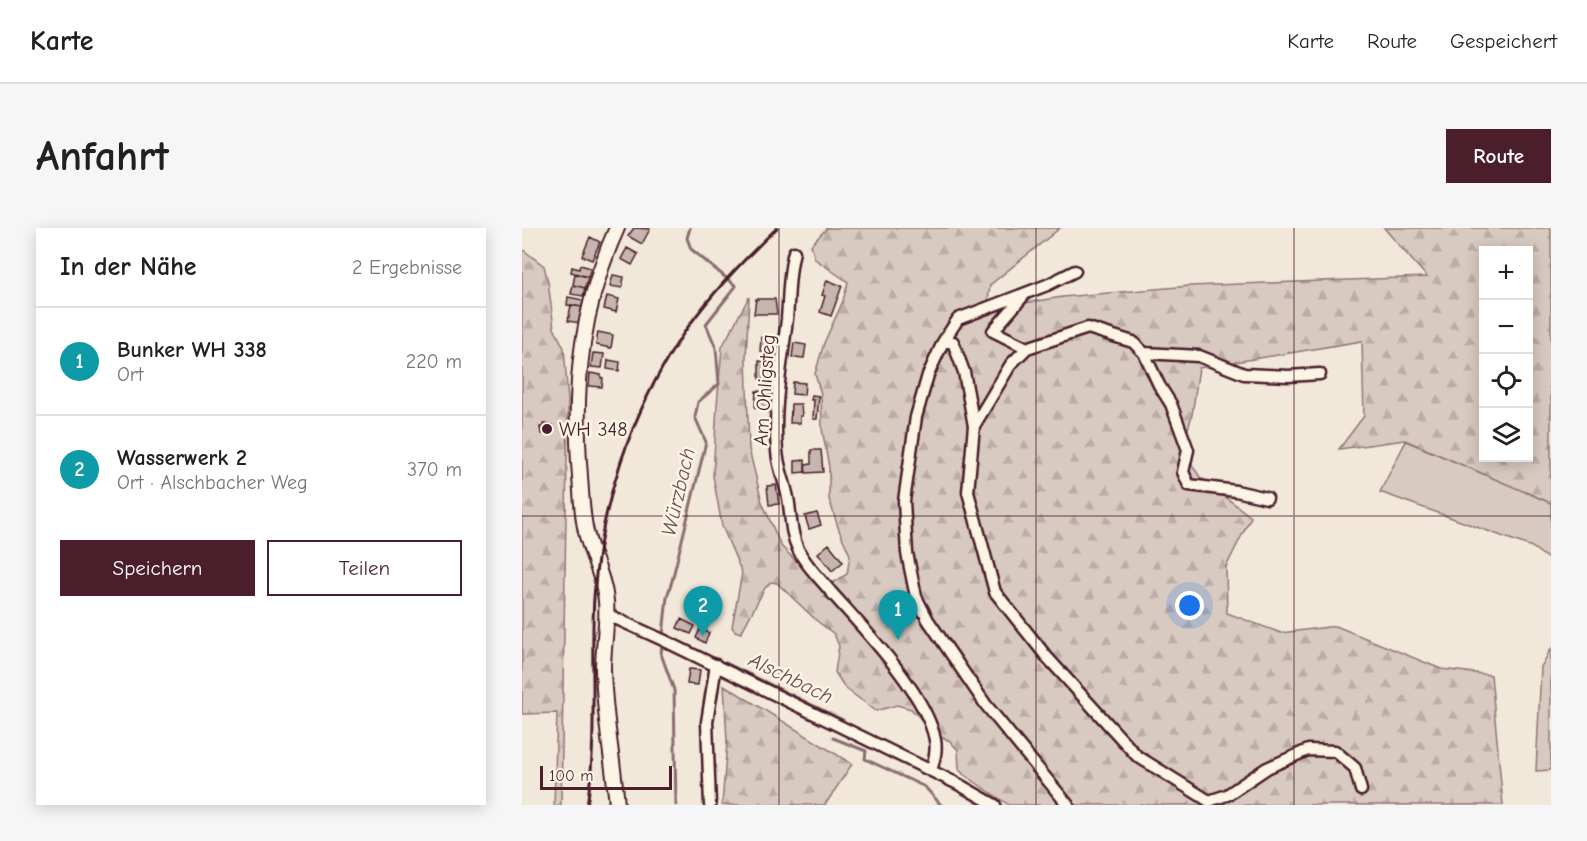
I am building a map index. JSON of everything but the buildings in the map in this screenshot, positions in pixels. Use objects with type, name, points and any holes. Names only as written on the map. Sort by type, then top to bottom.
[{"type":"main road","points":[[617,228],[595,284],[583,338],[578,388],[578,450],[585,527],[602,578],[606,602],[603,669],[618,805]]},
{"type":"street","name":"Am Ohligsteg","points":[[794,252],[790,267],[776,439],[789,504],[791,529],[802,556],[888,657],[923,710],[935,740],[936,754],[931,771]]},
{"type":"street","points":[[1068,805],[986,705],[928,620],[916,597],[907,553],[904,501],[916,417],[928,375],[943,342],[958,319],[1075,271]]},
{"type":"street","points":[[1026,293],[993,331],[1027,348]]},
{"type":"street","points":[[974,426],[1011,364],[1027,348],[1088,328],[1133,342],[1144,353],[1171,404],[1188,450],[1183,472],[1189,485],[1236,491],[1267,498]]},
{"type":"street","points":[[943,342],[954,342],[964,372],[974,426],[968,492],[995,592],[1046,656],[1137,756],[1209,801],[1227,795],[1267,768],[1308,750],[1335,751],[1355,768],[1361,790]]},
{"type":"street","points":[[1144,353],[1199,356],[1244,374],[1288,376],[1320,374]]},
{"type":"street","points":[[606,615],[658,637],[931,771],[994,805]]},
{"type":"street","points":[[710,805],[707,722],[716,666]]},
{"type":"green space","points":[[827,228],[1060,228],[990,285],[987,309],[1062,297],[1190,286],[1427,277],[1384,228],[1551,228],[1551,503],[1405,440],[1339,449],[1364,416],[1362,341],[1199,368],[1192,415],[1182,450],[1200,477],[1251,517],[1226,567],[1227,613],[1281,633],[1336,626],[1441,669],[1491,675],[1503,805],[1009,805],[963,774],[959,769],[958,750],[950,741],[938,736],[911,709],[897,705],[876,711],[845,688],[835,672],[839,646],[834,634],[777,583],[771,582],[765,588],[741,633],[735,631],[732,627],[742,573],[722,526],[713,476],[722,347],[749,297],[746,358],[749,449],[762,502],[781,546],[811,576],[833,583],[847,574],[850,555],[829,499],[829,467],[822,429],[821,394],[815,374],[824,343],[843,301],[848,282],[815,259],[811,245]]},
{"type":"green space","points":[[522,249],[544,266],[554,328],[564,348],[568,401],[561,805],[554,805],[557,713],[522,714]]},
{"type":"green space","points":[[1406,441],[1551,503],[1551,553],[1547,558],[1532,547],[1380,492]]},
{"type":"green space","points":[[1551,649],[1551,770],[1536,771],[1541,667]]},
{"type":"green space","points":[[724,685],[852,764],[825,805],[722,805],[727,742]]},
{"type":"waterway","name":"Würzbach","points":[[676,805],[674,690],[661,654],[667,597],[706,442],[695,417],[698,402],[719,384],[716,348],[706,324],[736,286],[691,249],[687,238],[690,228]]},
{"type":"waterway","name":"Alschbach","points":[[726,663],[843,720]]},
{"type":"waterway","name":"Alschbach","points":[[833,738],[866,751],[865,759],[925,787],[941,805]]},
{"type":"railway","points":[[587,805],[592,753],[593,623],[597,563],[603,529],[621,461],[647,397],[681,337],[726,280],[777,228]]},
{"type":"place","name":"WH 348","points":[[547,429]]},
{"type":"place","name":"Wasserwerk 2","points":[[703,636]]},
{"type":"place","name":"Bunker WH 338","points":[[898,640]]}]
